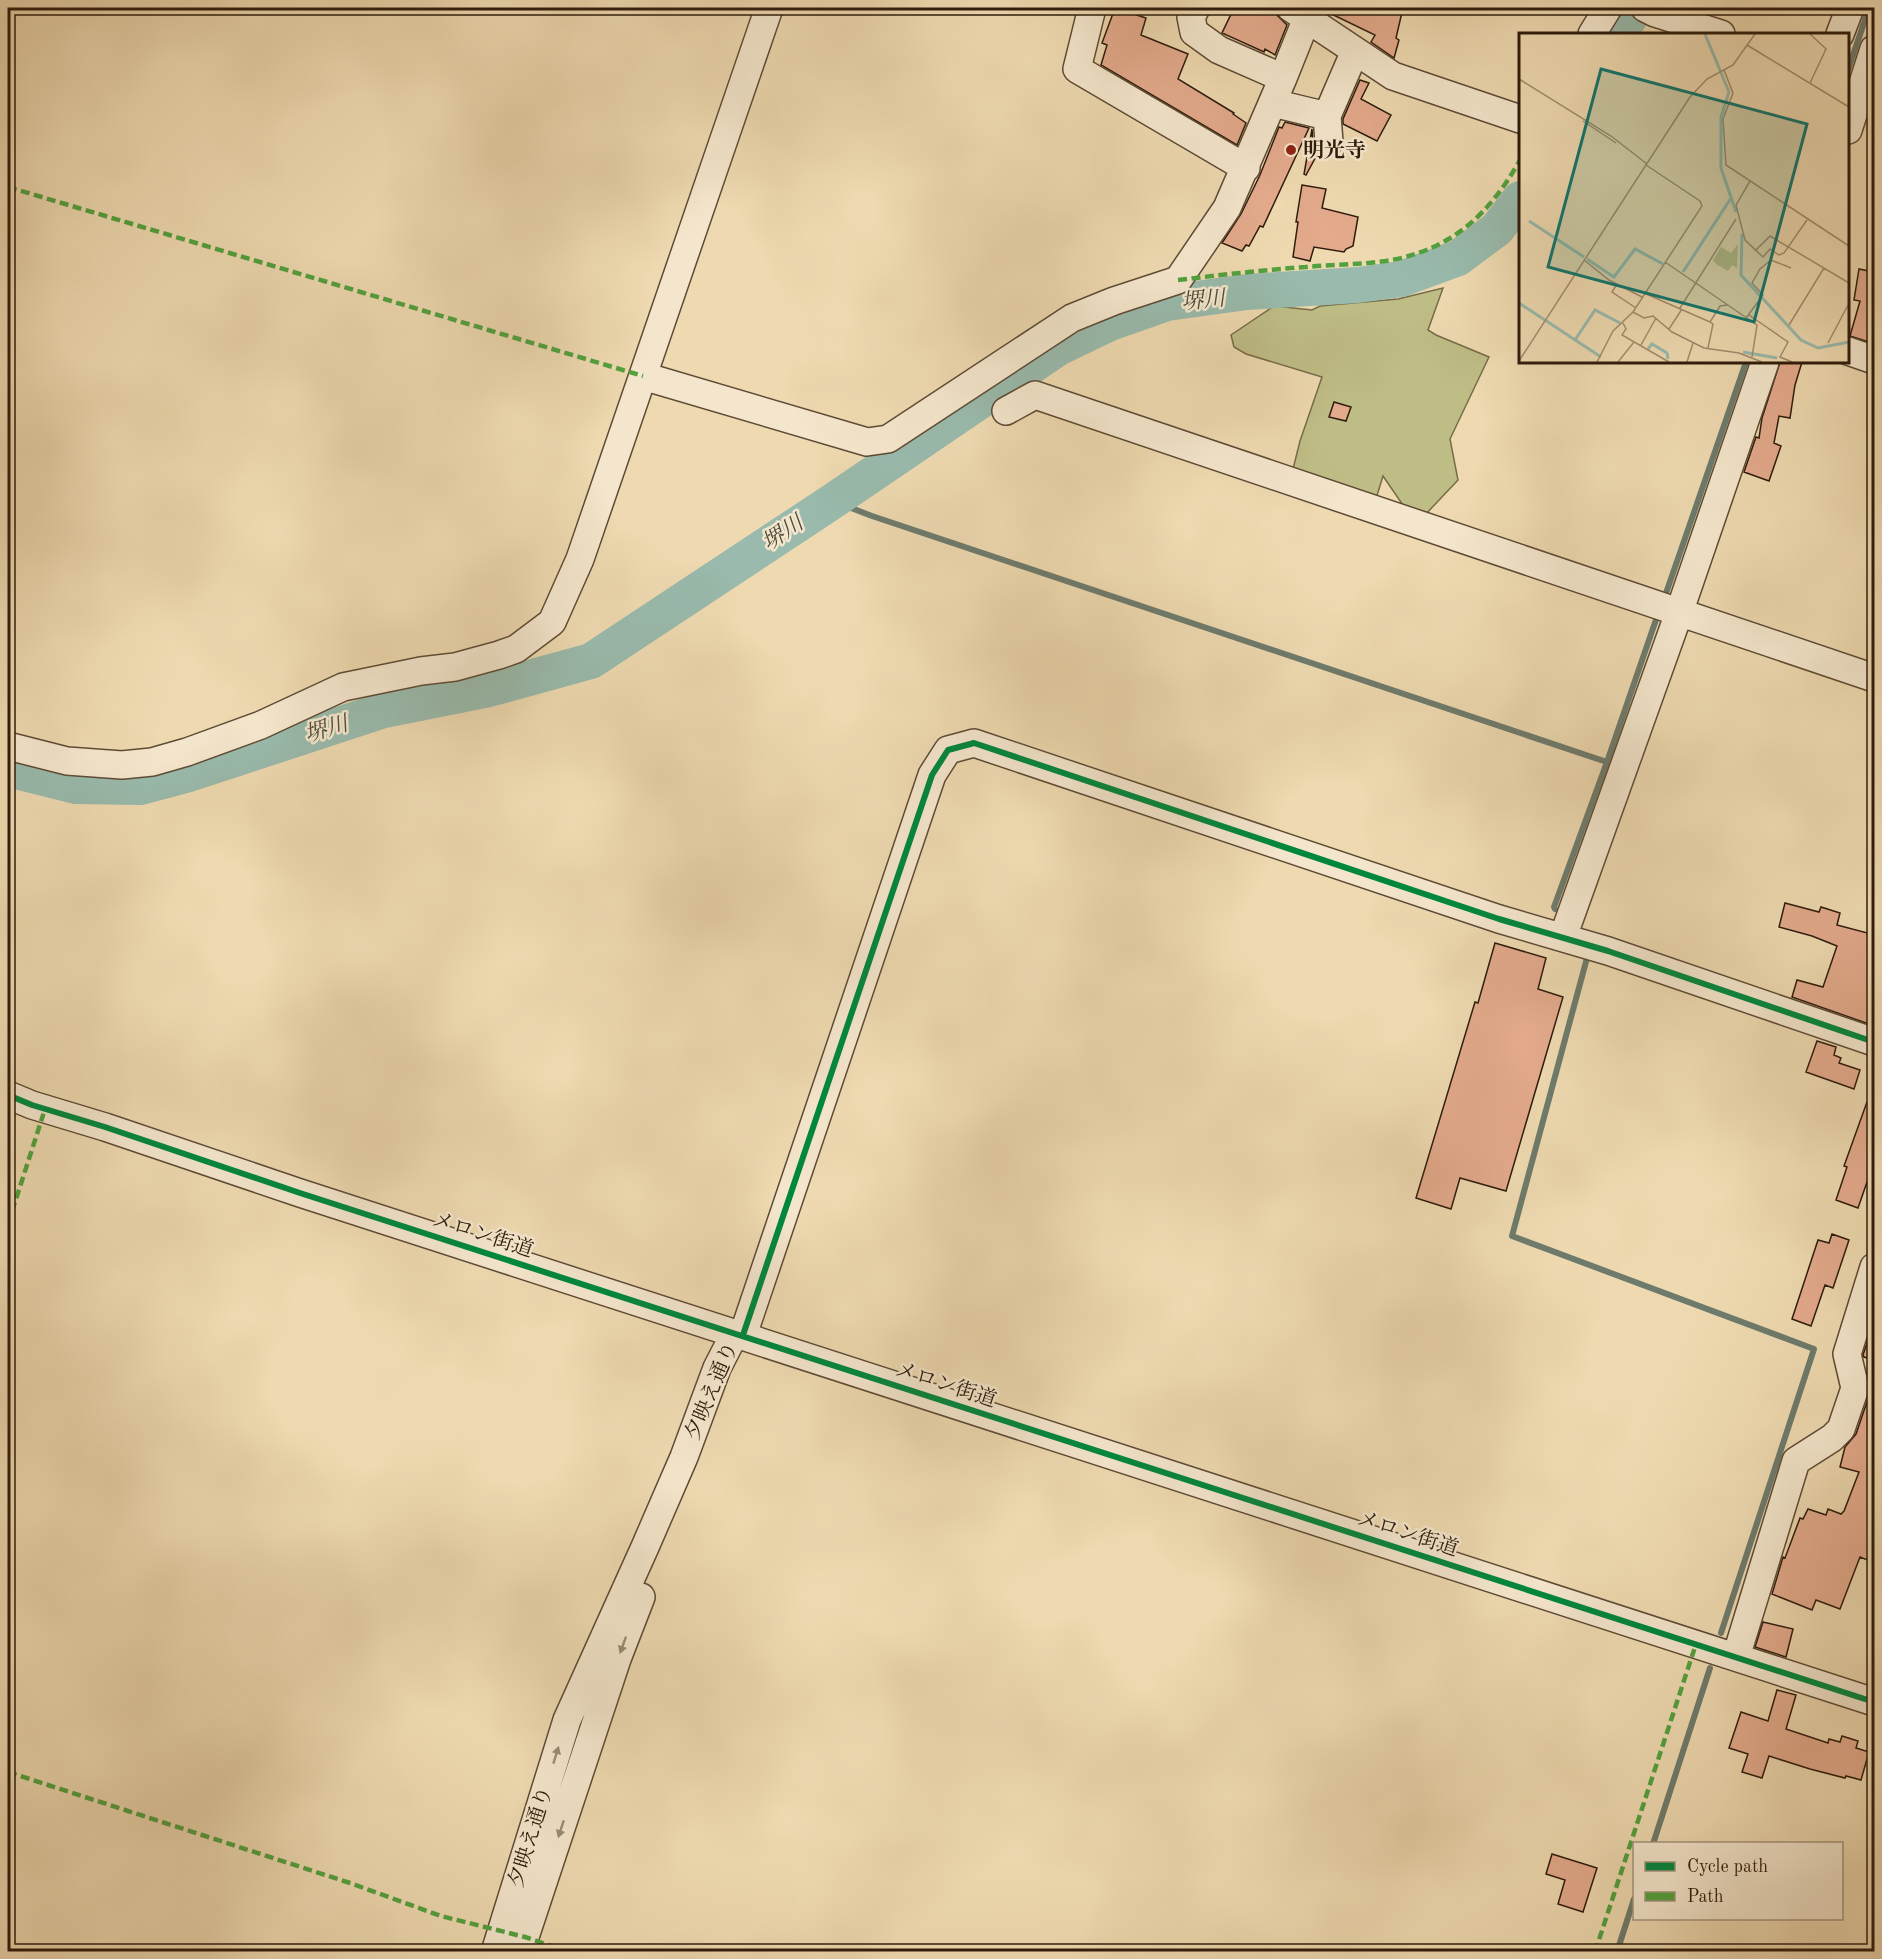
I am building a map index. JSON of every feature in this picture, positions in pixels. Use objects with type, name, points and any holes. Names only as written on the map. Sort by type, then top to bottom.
[{"type":"street","points":[[8,746],[66,761],[122,765],[152,762],[261,725],[343,687],[421,671],[455,667],[516,649],[552,622],[565,597],[584,548],[769,8]]},
{"type":"street","points":[[1092,8],[1077,69],[1246,168]]},
{"type":"street","points":[[1196,8],[1191,17],[1194,32],[1219,50],[1283,78]]},
{"type":"street","points":[[1593,33],[1608,8]]},
{"type":"street","points":[[1646,8],[1718,33]]},
{"type":"street","points":[[1840,33],[1850,8]]},
{"type":"street","points":[[643,376],[867,442],[888,439],[1072,318],[1114,301],[1178,280],[1227,208],[1246,168],[1283,78],[1299,13],[1393,76],[1519,118]]},
{"type":"street","points":[[1849,124],[1856,80],[1875,49]]},
{"type":"street","points":[[1273,103],[1328,129],[1355,51]]},
{"type":"street","points":[[1849,351],[1875,360]]},
{"type":"street","points":[[1563,937],[1765,363]]},
{"type":"street","points":[[1006,411],[1035,395],[1875,678]]},
{"type":"street","points":[[739,1334],[932,775],[948,750],[974,743],[1875,1042]]},
{"type":"street","name":"メロン街道","points":[[8,1095],[300,1193],[1875,1702]]},
{"type":"street","points":[[1736,1658],[1796,1461],[1832,1438],[1841,1429],[1855,1388],[1847,1354],[1869,1309],[1875,1267]]},
{"type":"street","name":"夕映え通り","points":[[495,1952],[567,1720],[684,1457],[717,1368],[739,1334]]},
{"type":"street","name":"夕映え通り","points":[[520,1952],[617,1659],[739,1334]]},
{"type":"shaded area","points":[[1443,288],[1428,330],[1489,357],[1450,439],[1458,480],[1424,516],[1407,511],[1383,476],[1375,502],[1292,473],[1300,441],[1322,377],[1246,354],[1234,347],[1231,335],[1274,306],[1312,310],[1320,306],[1398,299]]},
{"type":"building","points":[[1115,8],[1146,18],[1141,35],[1188,54],[1178,79],[1234,113],[1246,123],[1237,145],[1101,65],[1107,45],[1102,43]]},
{"type":"building","points":[[1234,8],[1275,8],[1277,15],[1287,25],[1275,55],[1222,33]]},
{"type":"building","points":[[1319,8],[1403,8],[1394,58],[1371,42],[1375,35]]},
{"type":"building","points":[[1360,80],[1369,83],[1361,99],[1391,115],[1377,141],[1343,124],[1343,119]]},
{"type":"building","points":[[1285,122],[1309,128],[1263,227],[1260,226],[1249,246],[1246,245],[1242,251],[1222,243],[1241,214],[1260,175],[1279,127],[1282,128]]},
{"type":"building","points":[[1312,129],[1313,144],[1318,153],[1306,175],[1304,174]]},
{"type":"building","points":[[1302,185],[1326,189],[1322,208],[1358,217],[1353,246],[1344,252],[1314,247],[1310,261],[1293,257]]},
{"type":"building","points":[[1870,267],[1875,268],[1875,344],[1850,336],[1860,301],[1854,300],[1859,269],[1869,271]]},
{"type":"building","points":[[1780,363],[1802,363],[1795,385],[1790,418],[1779,416],[1774,443],[1781,446],[1769,481],[1744,472],[1756,437],[1759,438],[1762,418]]},
{"type":"building","points":[[1334,402],[1351,407],[1346,421],[1329,417]]},
{"type":"building","points":[[1785,903],[1819,912],[1821,907],[1840,913],[1837,925],[1875,935],[1875,1023],[1870,1021],[1869,1024],[1792,997],[1797,980],[1823,987],[1837,946],[1779,927]]},
{"type":"building","points":[[1495,943],[1546,958],[1538,989],[1563,997],[1506,1191],[1460,1178],[1451,1209],[1416,1198]]},
{"type":"building","points":[[1817,1041],[1836,1047],[1834,1055],[1841,1058],[1839,1063],[1860,1070],[1854,1089],[1806,1072]]},
{"type":"building","points":[[1872,1088],[1875,1088],[1875,1159],[1858,1208],[1836,1200],[1847,1167],[1844,1166]]},
{"type":"building","points":[[1832,1234],[1849,1240],[1833,1288],[1825,1285],[1811,1326],[1792,1319],[1818,1240],[1829,1243]]},
{"type":"building","points":[[1875,1319],[1875,1360],[1863,1355]]},
{"type":"building","points":[[1872,1371],[1875,1371],[1875,1563],[1860,1557],[1840,1609],[1816,1600],[1812,1610],[1772,1594],[1783,1557],[1785,1558],[1800,1518],[1803,1519],[1808,1509],[1826,1515],[1828,1509],[1841,1514],[1844,1511],[1859,1472],[1840,1467],[1845,1447],[1856,1434],[1870,1393],[1869,1379]]},
{"type":"building","points":[[1763,1622],[1793,1629],[1786,1657],[1755,1647]]},
{"type":"building","points":[[1777,1690],[1796,1695],[1786,1729],[1828,1743],[1829,1739],[1840,1742],[1842,1736],[1858,1741],[1856,1748],[1869,1752],[1861,1780],[1810,1769],[1769,1756],[1762,1778],[1742,1772],[1748,1754],[1729,1748],[1741,1712],[1768,1721]]},
{"type":"building","points":[[1552,1854],[1597,1868],[1583,1912],[1558,1904],[1565,1880],[1546,1874]]},
{"type":"waterway","name":"堺川","points":[[1620,33],[1636,8]]},
{"type":"waterway","points":[[1849,67],[1869,8]]},
{"type":"waterway","name":"堺川","points":[[8,769],[76,786],[140,787],[189,774],[384,710],[489,689],[591,661],[833,501],[1058,348],[1110,323],[1167,303],[1247,292],[1358,285],[1401,279],[1458,258],[1497,229],[1519,200]]},
{"type":"waterway","points":[[1664,599],[1746,363]]},
{"type":"waterway","points":[[833,501],[1607,762],[1659,611]]},
{"type":"waterway","points":[[1555,909],[1607,762]]},
{"type":"waterway","points":[[1583,952],[1587,958],[1512,1236],[1814,1349],[1721,1633]]},
{"type":"waterway","points":[[1654,1842],[1710,1668]]},
{"type":"waterway","points":[[1617,1952],[1633,1902]]},
{"type":"marked path","points":[[1178,280],[1371,263],[1414,254],[1452,237],[1483,212],[1519,162]]},
{"type":"marked path","points":[[8,187],[643,376]]},
{"type":"marked path","points":[[8,1224],[45,1109]]},
{"type":"marked path","points":[[1595,1952],[1696,1644]]},
{"type":"marked path","points":[[8,1772],[350,1883],[441,1916],[525,1937],[569,1952]]},
{"type":"cycle path","points":[[743,1335],[932,775],[948,750],[974,743],[1499,919],[1608,951],[1874,1042]]},
{"type":"cycle path","points":[[8,1095],[32,1105],[105,1127],[300,1193],[1874,1702]]},
{"type":"place","name":"明光寺","points":[[1291,150]]}]
